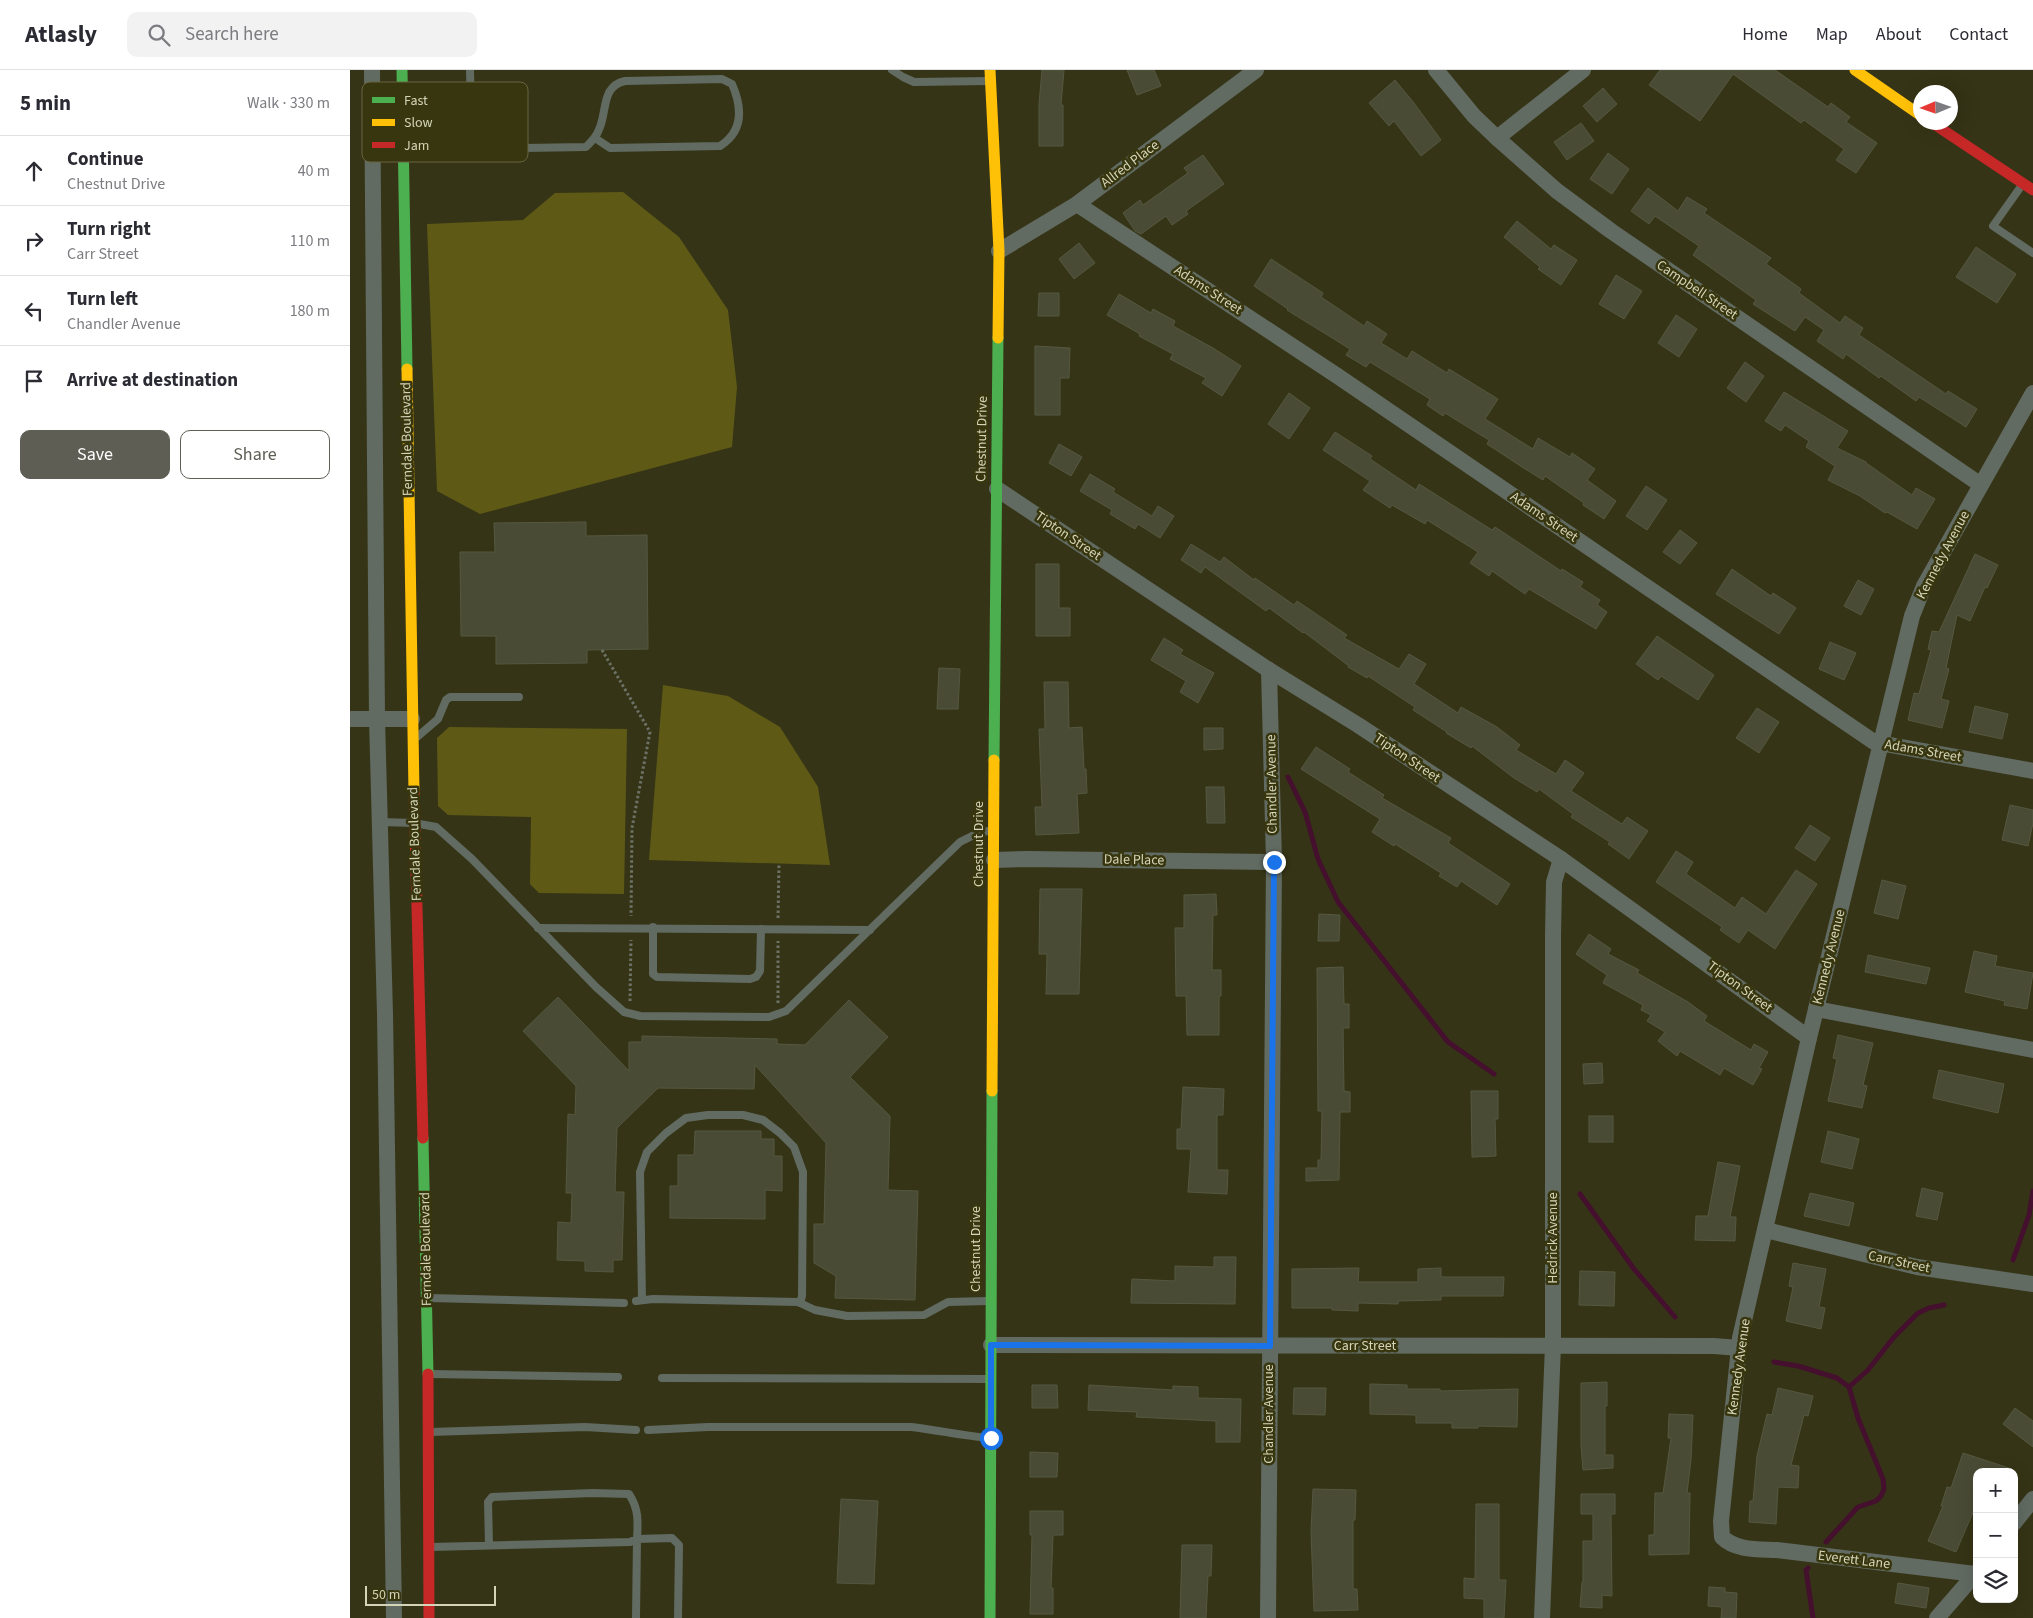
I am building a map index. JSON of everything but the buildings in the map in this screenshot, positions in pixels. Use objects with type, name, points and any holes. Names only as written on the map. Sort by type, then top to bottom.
[{"type":"street","name":"Allred Place","points":[[999,251],[1077,204],[1256,70]]},
{"type":"street","name":"Campbell Street","points":[[1436,70],[1474,116],[1556,191],[1611,231],[1981,485]]},
{"type":"street","points":[[1497,138],[1583,70]]},
{"type":"street","points":[[1856,70],[1913,110]]},
{"type":"street","name":"Chestnut Drive","points":[[990,75],[999,251],[990,1618]]},
{"type":"street","points":[[1943,130],[2028,187]]},
{"type":"street","points":[[373,162],[378,719],[394,1618]]},
{"type":"street","name":"Ferndale Boulevard","points":[[403,162],[412,742],[427,1298],[429,1618]]},
{"type":"street","name":"Adams Street","points":[[1077,204],[1339,377],[1874,742],[2033,771]]},
{"type":"street","name":"Kennedy Avenue","points":[[1733,1545],[1722,1537],[1722,1520],[1739,1348],[1809,1038],[1912,616],[1924,586],[2033,393]]},
{"type":"street","name":"Tipton Street","points":[[997,489],[1269,670],[1358,725],[1561,859],[1809,1038]]},
{"type":"street","name":"Chandler Avenue","points":[[1268,1618],[1274,862],[1269,670]]},
{"type":"street","points":[[350,718],[412,719]]},
{"type":"street","name":"Hedrick Avenue","points":[[1542,1618],[1554,1346],[1552,936],[1554,882],[1561,859]]},
{"type":"street","name":"Dale Place","points":[[994,860],[1274,862]]},
{"type":"street","points":[[1816,1009],[2033,1050]]},
{"type":"street","name":"Carr Street","points":[[1766,1230],[1917,1268],[2033,1284]]},
{"type":"street","name":"Carr Street","points":[[991,1345],[1714,1346],[1739,1348]]},
{"type":"street","points":[[2018,1518],[2033,1499]]},
{"type":"street","name":"Everett Lane","points":[[1733,1545],[1750,1549],[1777,1550],[1973,1573]]},
{"type":"street","name":"Everett Lane","points":[[1937,1618],[1973,1576]]},
{"type":"lane","points":[[892,70],[914,82],[990,75]]},
{"type":"lane","points":[[528,149],[586,147],[600,128],[610,90],[615,83],[625,81],[722,79],[732,84],[740,107],[738,126],[728,141],[720,146],[610,148],[594,138]]},
{"type":"lane","points":[[2028,187],[1993,226],[2033,253]]},
{"type":"lane","points":[[412,742],[438,719],[446,700],[450,697],[518,697]]},
{"type":"lane","points":[[380,822],[414,823],[436,827],[472,859],[596,987],[624,1012],[640,1016],[706,1017],[778,1015],[794,1005],[960,842],[974,835],[994,829]]},
{"type":"lane","points":[[538,928],[653,927],[870,930]]},
{"type":"lane","points":[[653,927],[653,974],[657,977],[750,979],[756,977],[760,971],[761,928]]},
{"type":"lane","points":[[800,1303],[802,1296],[803,1172],[794,1147],[763,1120],[743,1116],[708,1114],[686,1118],[666,1133],[647,1152],[640,1172],[639,1301],[653,1299],[800,1303],[815,1310],[847,1316],[924,1315],[948,1302],[991,1301]]},
{"type":"lane","points":[[427,1298],[624,1303]]},
{"type":"lane","points":[[428,1374],[618,1377]]},
{"type":"lane","points":[[662,1378],[991,1379]]},
{"type":"lane","points":[[428,1432],[585,1427],[636,1430]]},
{"type":"lane","points":[[648,1430],[708,1427],[911,1427],[956,1435],[991,1438]]},
{"type":"lane","points":[[489,1545],[488,1502],[492,1497],[593,1493],[629,1494],[635,1503],[638,1516],[636,1618]]},
{"type":"lane","points":[[429,1547],[630,1542],[672,1538],[679,1545],[678,1618]]},
{"type":"path","points":[[602,650],[650,732],[632,828],[630,1014]]},
{"type":"shaded area","points":[[623,192],[679,237],[728,310],[737,387],[732,447],[480,514],[437,491],[427,224],[523,220],[555,193]]},
{"type":"shaded area","points":[[663,685],[728,696],[780,727],[818,787],[830,865],[649,860]]},
{"type":"shaded area","points":[[449,727],[627,729],[624,894],[539,893],[530,884],[531,817],[448,815],[438,806],[437,738]]},
{"type":"waterway","points":[[1288,777],[1305,812],[1318,859],[1338,902],[1448,1042],[1494,1074]]},
{"type":"waterway","points":[[2013,1260],[2029,1215],[2033,1191]]},
{"type":"waterway","points":[[1580,1194],[1634,1269],[1675,1317]]},
{"type":"waterway","points":[[1849,1387],[1868,1370],[1894,1337],[1918,1313],[1929,1308],[1944,1305]]},
{"type":"waterway","points":[[1774,1362],[1798,1366],[1837,1378],[1849,1387],[1858,1418],[1883,1479],[1884,1489],[1881,1496],[1876,1501],[1858,1507],[1826,1542]]},
{"type":"waterway","points":[[1808,1568],[1806,1570],[1813,1618]]},
{"type":"traffic: fast","points":[[402,70],[402,82]]},
{"type":"traffic: fast","points":[[404,162],[407,369]]},
{"type":"traffic: fast","points":[[994,760],[998,338]]},
{"type":"traffic: fast","points":[[990,1618],[992,1091]]},
{"type":"traffic: fast","points":[[423,1138],[428,1374]]},
{"type":"traffic: slow","points":[[990,70],[999,251],[998,338]]},
{"type":"traffic: slow","points":[[1855,70],[1913,110]]},
{"type":"traffic: slow","points":[[407,369],[414,792]]},
{"type":"traffic: slow","points":[[992,1091],[994,760]]},
{"type":"traffic: jam","points":[[1943,130],[2033,190]]},
{"type":"traffic: jam","points":[[414,792],[423,1138]]},
{"type":"traffic: jam","points":[[428,1374],[429,1618]]},
{"type":"route","points":[[991,1438],[991,1345],[1270,1346],[1274,862]]}]
